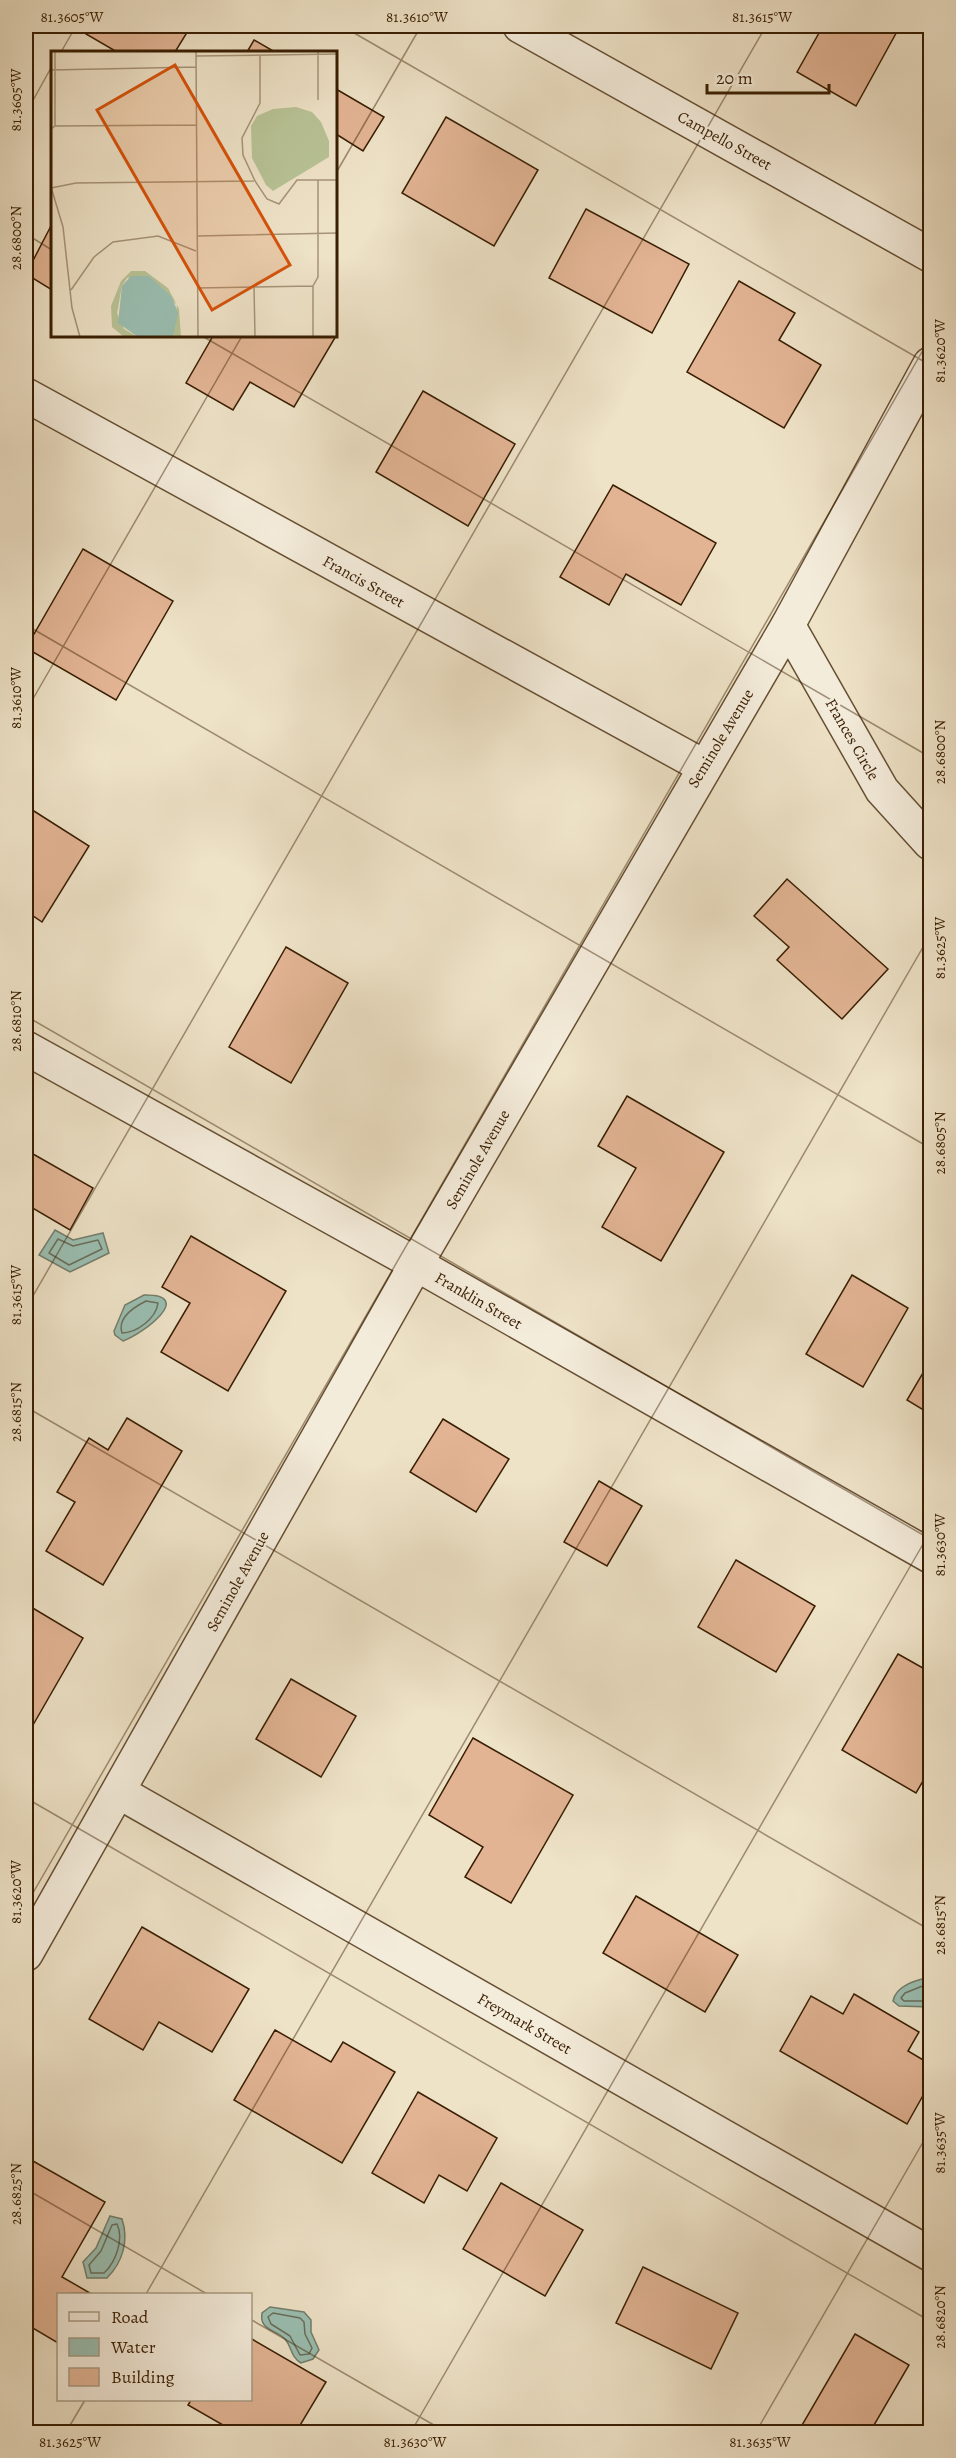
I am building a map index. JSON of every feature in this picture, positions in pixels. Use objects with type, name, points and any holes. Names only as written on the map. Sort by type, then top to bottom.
[{"type":"street","name":"Campello Street","points":[[520,26],[930,255]]},
{"type":"street","name":"Seminole Avenue","points":[[26,1954],[416,1264],[703,766],[788,625],[930,364]]},
{"type":"street","name":"Francis Street","points":[[26,395],[703,766]]},
{"type":"street","name":"Frances Circle","points":[[788,625],[882,790],[930,843]]},
{"type":"street","name":"Franklin Street","points":[[26,1048],[416,1264],[930,1556]]},
{"type":"street","name":"Freymark Street","points":[[118,1792],[930,2254]]},
{"type":"water","points":[[55,1230],[73,1240],[103,1233],[109,1253],[70,1272],[39,1255]]},
{"type":"water","points":[[144,1295],[159,1296],[165,1301],[165,1307],[152,1323],[123,1341],[115,1335],[114,1331],[125,1305]]},
{"type":"water","points":[[930,1977],[930,2007],[899,2006],[893,2001],[895,1995],[903,1987]]},
{"type":"water","points":[[110,2216],[122,2219],[125,2243],[121,2258],[107,2278],[87,2278],[83,2262],[96,2248]]},
{"type":"water","points":[[270,2307],[304,2312],[311,2320],[311,2332],[319,2350],[313,2359],[301,2363],[285,2339],[263,2323],[262,2313]]},
{"type":"building","points":[[91,26],[191,26],[176,51],[115,51],[86,34]]},
{"type":"building","points":[[823,26],[900,26],[856,106],[797,72]]},
{"type":"building","points":[[254,40],[273,51],[248,51]]},
{"type":"building","points":[[338,90],[384,117],[363,151],[338,135]]},
{"type":"building","points":[[446,117],[538,170],[494,246],[402,193]]},
{"type":"building","points":[[586,209],[689,264],[652,333],[549,278]]},
{"type":"building","points":[[51,226],[51,289],[26,274]]},
{"type":"building","points":[[739,281],[795,313],[779,340],[821,365],[784,428],[687,372]]},
{"type":"building","points":[[212,338],[335,338],[294,407],[250,382],[233,410],[186,383]]},
{"type":"building","points":[[423,391],[515,444],[468,526],[376,472]]},
{"type":"building","points":[[613,485],[716,543],[681,605],[626,574],[609,605],[560,577]]},
{"type":"building","points":[[83,549],[173,601],[116,700],[26,648]]},
{"type":"building","points":[[26,806],[89,846],[42,922],[26,911]]},
{"type":"building","points":[[787,879],[888,969],[842,1019],[777,960],[789,947],[754,916]]},
{"type":"building","points":[[286,947],[348,983],[291,1083],[229,1047]]},
{"type":"building","points":[[627,1096],[724,1152],[661,1261],[602,1227],[636,1168],[598,1146]]},
{"type":"building","points":[[26,1150],[93,1188],[70,1230],[31,1207],[26,1216]]},
{"type":"building","points":[[191,1236],[286,1291],[228,1391],[161,1352],[190,1303],[162,1287]]},
{"type":"building","points":[[852,1275],[908,1308],[863,1387],[806,1354]]},
{"type":"building","points":[[930,1361],[930,1414],[907,1400]]},
{"type":"building","points":[[127,1418],[182,1451],[103,1585],[46,1551],[75,1502],[57,1492],[89,1438],[108,1450]]},
{"type":"building","points":[[443,1419],[509,1459],[476,1512],[410,1472]]},
{"type":"building","points":[[599,1481],[642,1506],[607,1566],[564,1542]]},
{"type":"building","points":[[736,1560],[815,1606],[776,1672],[698,1627]]},
{"type":"building","points":[[26,1604],[83,1638],[33,1725],[26,1720]]},
{"type":"building","points":[[898,1654],[930,1672],[930,1769],[916,1793],[842,1750]]},
{"type":"building","points":[[291,1679],[356,1716],[321,1777],[256,1739]]},
{"type":"building","points":[[473,1738],[573,1795],[511,1903],[465,1877],[483,1847],[429,1815]]},
{"type":"building","points":[[636,1896],[738,1955],[705,2012],[603,1953]]},
{"type":"building","points":[[142,1927],[249,1989],[212,2052],[159,2022],[143,2050],[89,2019]]},
{"type":"building","points":[[854,1994],[919,2032],[908,2051],[930,2064],[930,2083],[907,2124],[780,2051],[811,1996],[843,2014]]},
{"type":"building","points":[[275,2030],[331,2062],[343,2042],[395,2072],[342,2163],[234,2100]]},
{"type":"building","points":[[418,2092],[497,2138],[467,2191],[439,2175],[424,2203],[372,2173]]},
{"type":"building","points":[[33,2161],[105,2202],[62,2277],[90,2293],[57,2293],[57,2342],[26,2324],[26,2174]]},
{"type":"building","points":[[501,2183],[583,2230],[545,2296],[463,2249]]},
{"type":"building","points":[[643,2267],[738,2313],[711,2369],[616,2323]]},
{"type":"building","points":[[855,2334],[909,2365],[870,2432],[798,2432]]},
{"type":"building","points":[[252,2339],[326,2382],[296,2432],[235,2432],[188,2405],[190,2401],[252,2401]]}]
